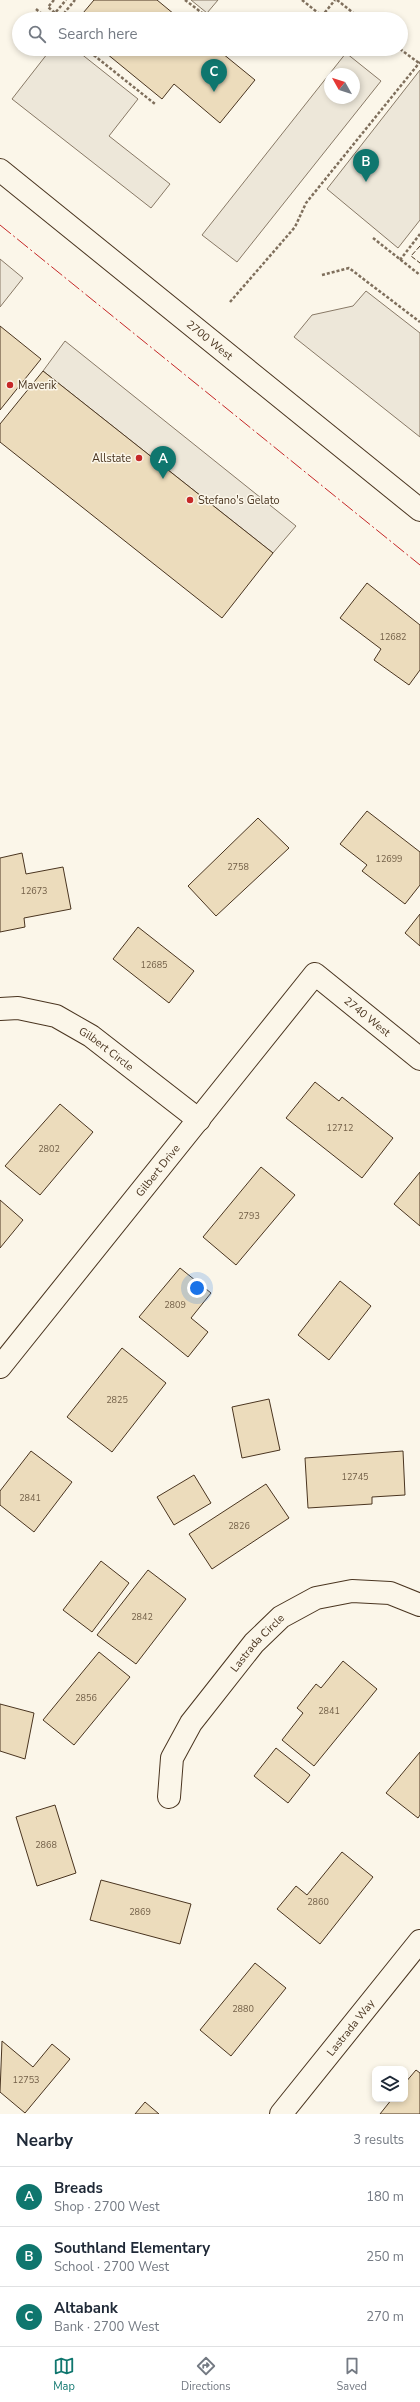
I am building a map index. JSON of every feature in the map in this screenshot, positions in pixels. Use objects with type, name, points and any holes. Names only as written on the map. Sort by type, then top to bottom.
[{"type":"street","name":"2700 West","points":[[0,170],[420,510]]},
{"type":"street","name":"2740 West","points":[[316,974],[420,1059]]},
{"type":"street","name":"Gilbert Drive","points":[[0,1366],[316,974]]},
{"type":"street","name":"Gilbert Circle","points":[[0,1009],[18,1008],[56,1016],[90,1036],[199,1120]]},
{"type":"street","name":"Lastrada Circle","points":[[169,1796],[172,1758],[190,1723],[254,1643],[281,1617],[316,1598],[352,1592],[390,1593],[420,1605]]},
{"type":"street","name":"Lastrada Way","points":[[281,2114],[420,1942]]},
{"type":"path","points":[[54,0],[48,8],[54,12]]},
{"type":"path","points":[[56,12],[66,0]]},
{"type":"path","points":[[65,12],[75,0]]},
{"type":"path","points":[[185,0],[201,12]]},
{"type":"path","points":[[326,12],[336,0],[352,12]]},
{"type":"path","points":[[304,1],[317,12]]},
{"type":"path","points":[[36,9],[40,12]]},
{"type":"path","points":[[230,302],[295,227],[306,204],[419,62],[408,54]]},
{"type":"path","points":[[95,56],[155,104]]},
{"type":"path","points":[[400,260],[420,234]]},
{"type":"path","points":[[373,238],[420,275]]},
{"type":"path","points":[[322,275],[349,268],[420,322]]},
{"type":"shaded area","points":[[191,0],[218,0],[208,12],[206,12]]},
{"type":"shaded area","points":[[46,56],[84,56],[138,99],[109,136],[170,184],[151,208],[12,99]]},
{"type":"shaded area","points":[[344,56],[350,56],[381,81],[237,262],[202,235],[324,81],[324,104],[360,104],[360,68],[334,68]]},
{"type":"shaded area","points":[[420,70],[420,220],[398,248],[327,189]]},
{"type":"shaded area","points":[[0,259],[23,278],[0,307]]},
{"type":"shaded area","points":[[366,291],[420,333],[420,437],[294,337],[312,315],[353,306]]},
{"type":"shaded area","points":[[65,341],[296,526],[273,553],[43,371]]},
{"type":"building","points":[[94,0],[157,0],[172,12],[84,12]]},
{"type":"building","points":[[110,56],[226,56],[255,80],[220,123],[174,84],[162,99]]},
{"type":"building","name":"Maverik","points":[[0,326],[41,359],[0,410]]},
{"type":"building","points":[[43,371],[273,553],[222,618],[0,442],[0,424]]},
{"type":"building","points":[[367,583],[420,625],[420,670],[409,685],[374,660],[381,649],[340,618]]},
{"type":"building","points":[[367,811],[420,852],[420,885],[405,904],[362,871],[367,865],[340,844]]},
{"type":"building","points":[[258,818],[289,848],[216,916],[188,886]]},
{"type":"building","points":[[22,853],[26,874],[63,867],[71,909],[24,918],[25,927],[0,932],[0,858]]},
{"type":"building","points":[[420,914],[420,946],[405,933]]},
{"type":"building","points":[[138,927],[194,971],[169,1003],[113,959]]},
{"type":"building","points":[[315,1082],[339,1101],[342,1097],[393,1138],[362,1178],[286,1118]]},
{"type":"building","points":[[60,1104],[93,1132],[40,1195],[5,1166]]},
{"type":"building","points":[[261,1167],[295,1195],[236,1265],[203,1237]]},
{"type":"building","points":[[420,1172],[420,1226],[394,1204]]},
{"type":"building","points":[[0,1200],[23,1220],[0,1248]]},
{"type":"building","points":[[180,1268],[211,1293],[191,1318],[208,1332],[188,1357],[139,1317]]},
{"type":"building","points":[[340,1281],[371,1306],[329,1360],[298,1335]]},
{"type":"building","points":[[122,1348],[166,1383],[112,1452],[67,1417]]},
{"type":"building","points":[[269,1399],[280,1450],[242,1458],[232,1407]]},
{"type":"building","points":[[31,1451],[72,1482],[34,1532],[0,1505],[0,1491]]},
{"type":"building","points":[[403,1451],[405,1495],[372,1497],[372,1504],[308,1508],[305,1458]]},
{"type":"building","points":[[194,1475],[211,1503],[174,1525],[157,1497]]},
{"type":"building","points":[[266,1484],[289,1518],[212,1569],[189,1534]]},
{"type":"building","points":[[101,1561],[129,1583],[92,1632],[63,1610]]},
{"type":"building","points":[[148,1570],[186,1599],[136,1664],[97,1635]]},
{"type":"building","points":[[99,1652],[130,1677],[74,1745],[43,1720]]},
{"type":"building","points":[[343,1661],[377,1689],[314,1766],[282,1740],[303,1713],[297,1708],[316,1684],[321,1688]]},
{"type":"building","points":[[0,1704],[34,1713],[25,1759],[0,1751]]},
{"type":"building","points":[[276,1748],[310,1775],[288,1803],[254,1776]]},
{"type":"building","points":[[420,1752],[420,1815],[418,1818],[386,1793]]},
{"type":"building","points":[[55,1805],[76,1873],[37,1886],[16,1817]]},
{"type":"building","points":[[342,1852],[373,1877],[320,1944],[277,1909],[296,1886],[307,1895]]},
{"type":"building","points":[[101,1880],[191,1904],[180,1944],[90,1920]]},
{"type":"building","points":[[255,1963],[286,1988],[231,2056],[200,2030]]},
{"type":"building","points":[[2,2041],[33,2067],[52,2044],[70,2059],[25,2113],[0,2092]]},
{"type":"building","points":[[416,2070],[420,2073],[420,2114],[380,2114],[390,2102],[408,2102],[408,2079]]},
{"type":"building","points":[[145,2102],[159,2114],[135,2114]]},
{"type":"fence","points":[[420,246],[411,256],[420,263]]},
{"type":"power","points":[[0,225],[420,565]]},
{"type":"place","name":"Altabank","points":[[214,92]]},
{"type":"place","name":"Southland Elementary","points":[[366,182]]},
{"type":"place","name":"Maverik","points":[[10,385]]},
{"type":"place","name":"Allstate","points":[[139,458]]},
{"type":"place","name":"Breads","points":[[163,479]]},
{"type":"place","name":"Stefano's Gelato","points":[[190,500]]}]
